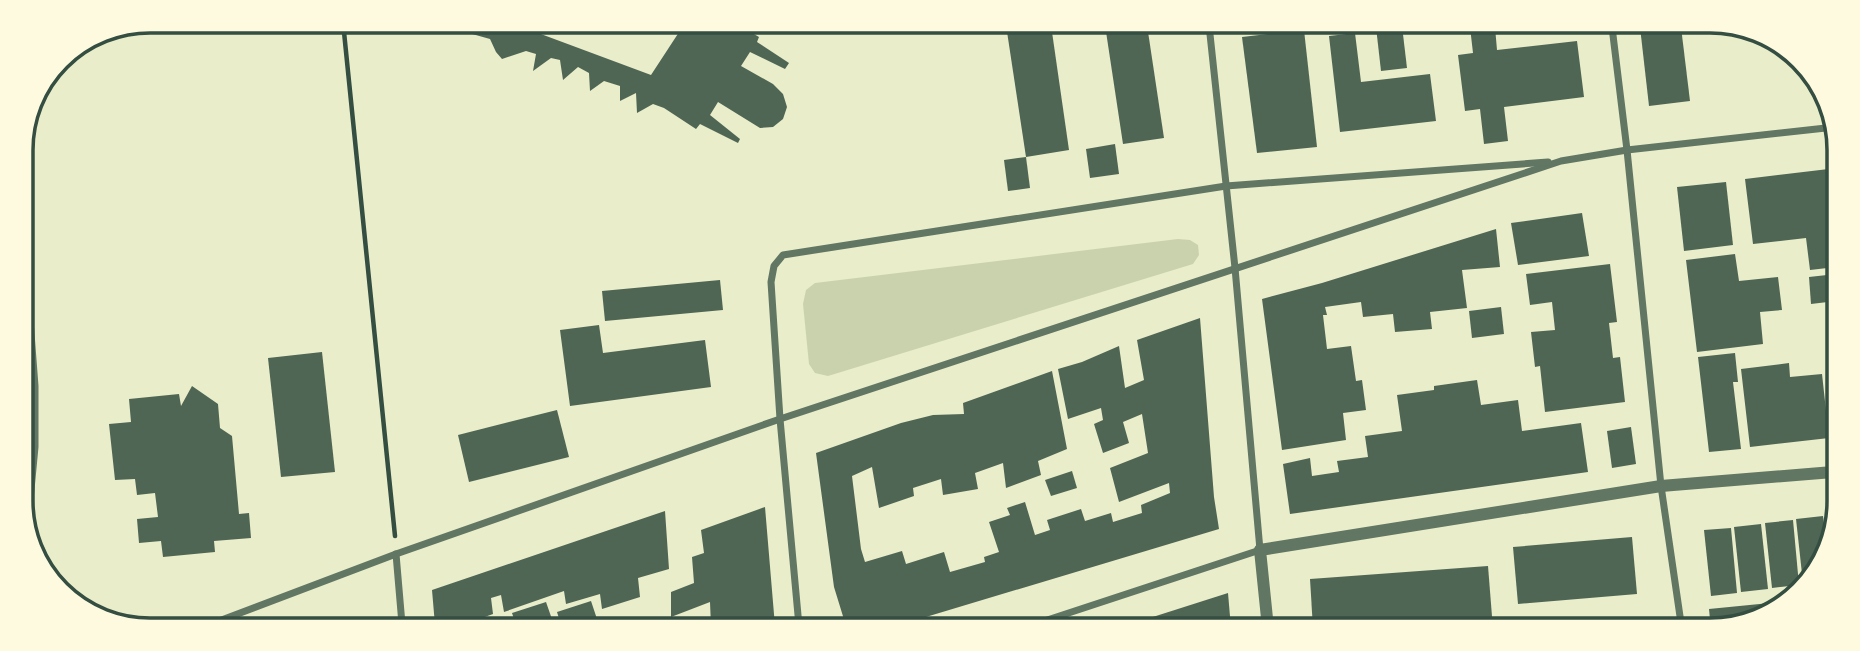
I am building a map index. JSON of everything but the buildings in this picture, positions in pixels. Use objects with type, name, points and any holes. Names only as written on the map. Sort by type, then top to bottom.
[{"type":"street","points":[[1210,33],[1235,268],[1267,617]]},
{"type":"street","points":[[1613,33],[1661,486],[1680,617]]},
{"type":"street","points":[[798,618],[780,419],[771,282],[774,266],[783,255],[1226,186],[1561,161],[1627,150],[1825,128]]},
{"type":"street","points":[[227,618],[396,554],[780,419],[1561,161]]},
{"type":"street","points":[[33,366],[33,467]]},
{"type":"street","points":[[1055,617],[1260,550],[1661,486],[1827,472]]},
{"type":"street","points":[[396,554],[401,618]]},
{"type":"path","points":[[345,33],[396,554]]},
{"type":"green space","points":[[1178,239],[1190,240],[1198,245],[1199,255],[1193,264],[828,376],[815,373],[809,364],[803,304],[806,290],[815,283]]}]
